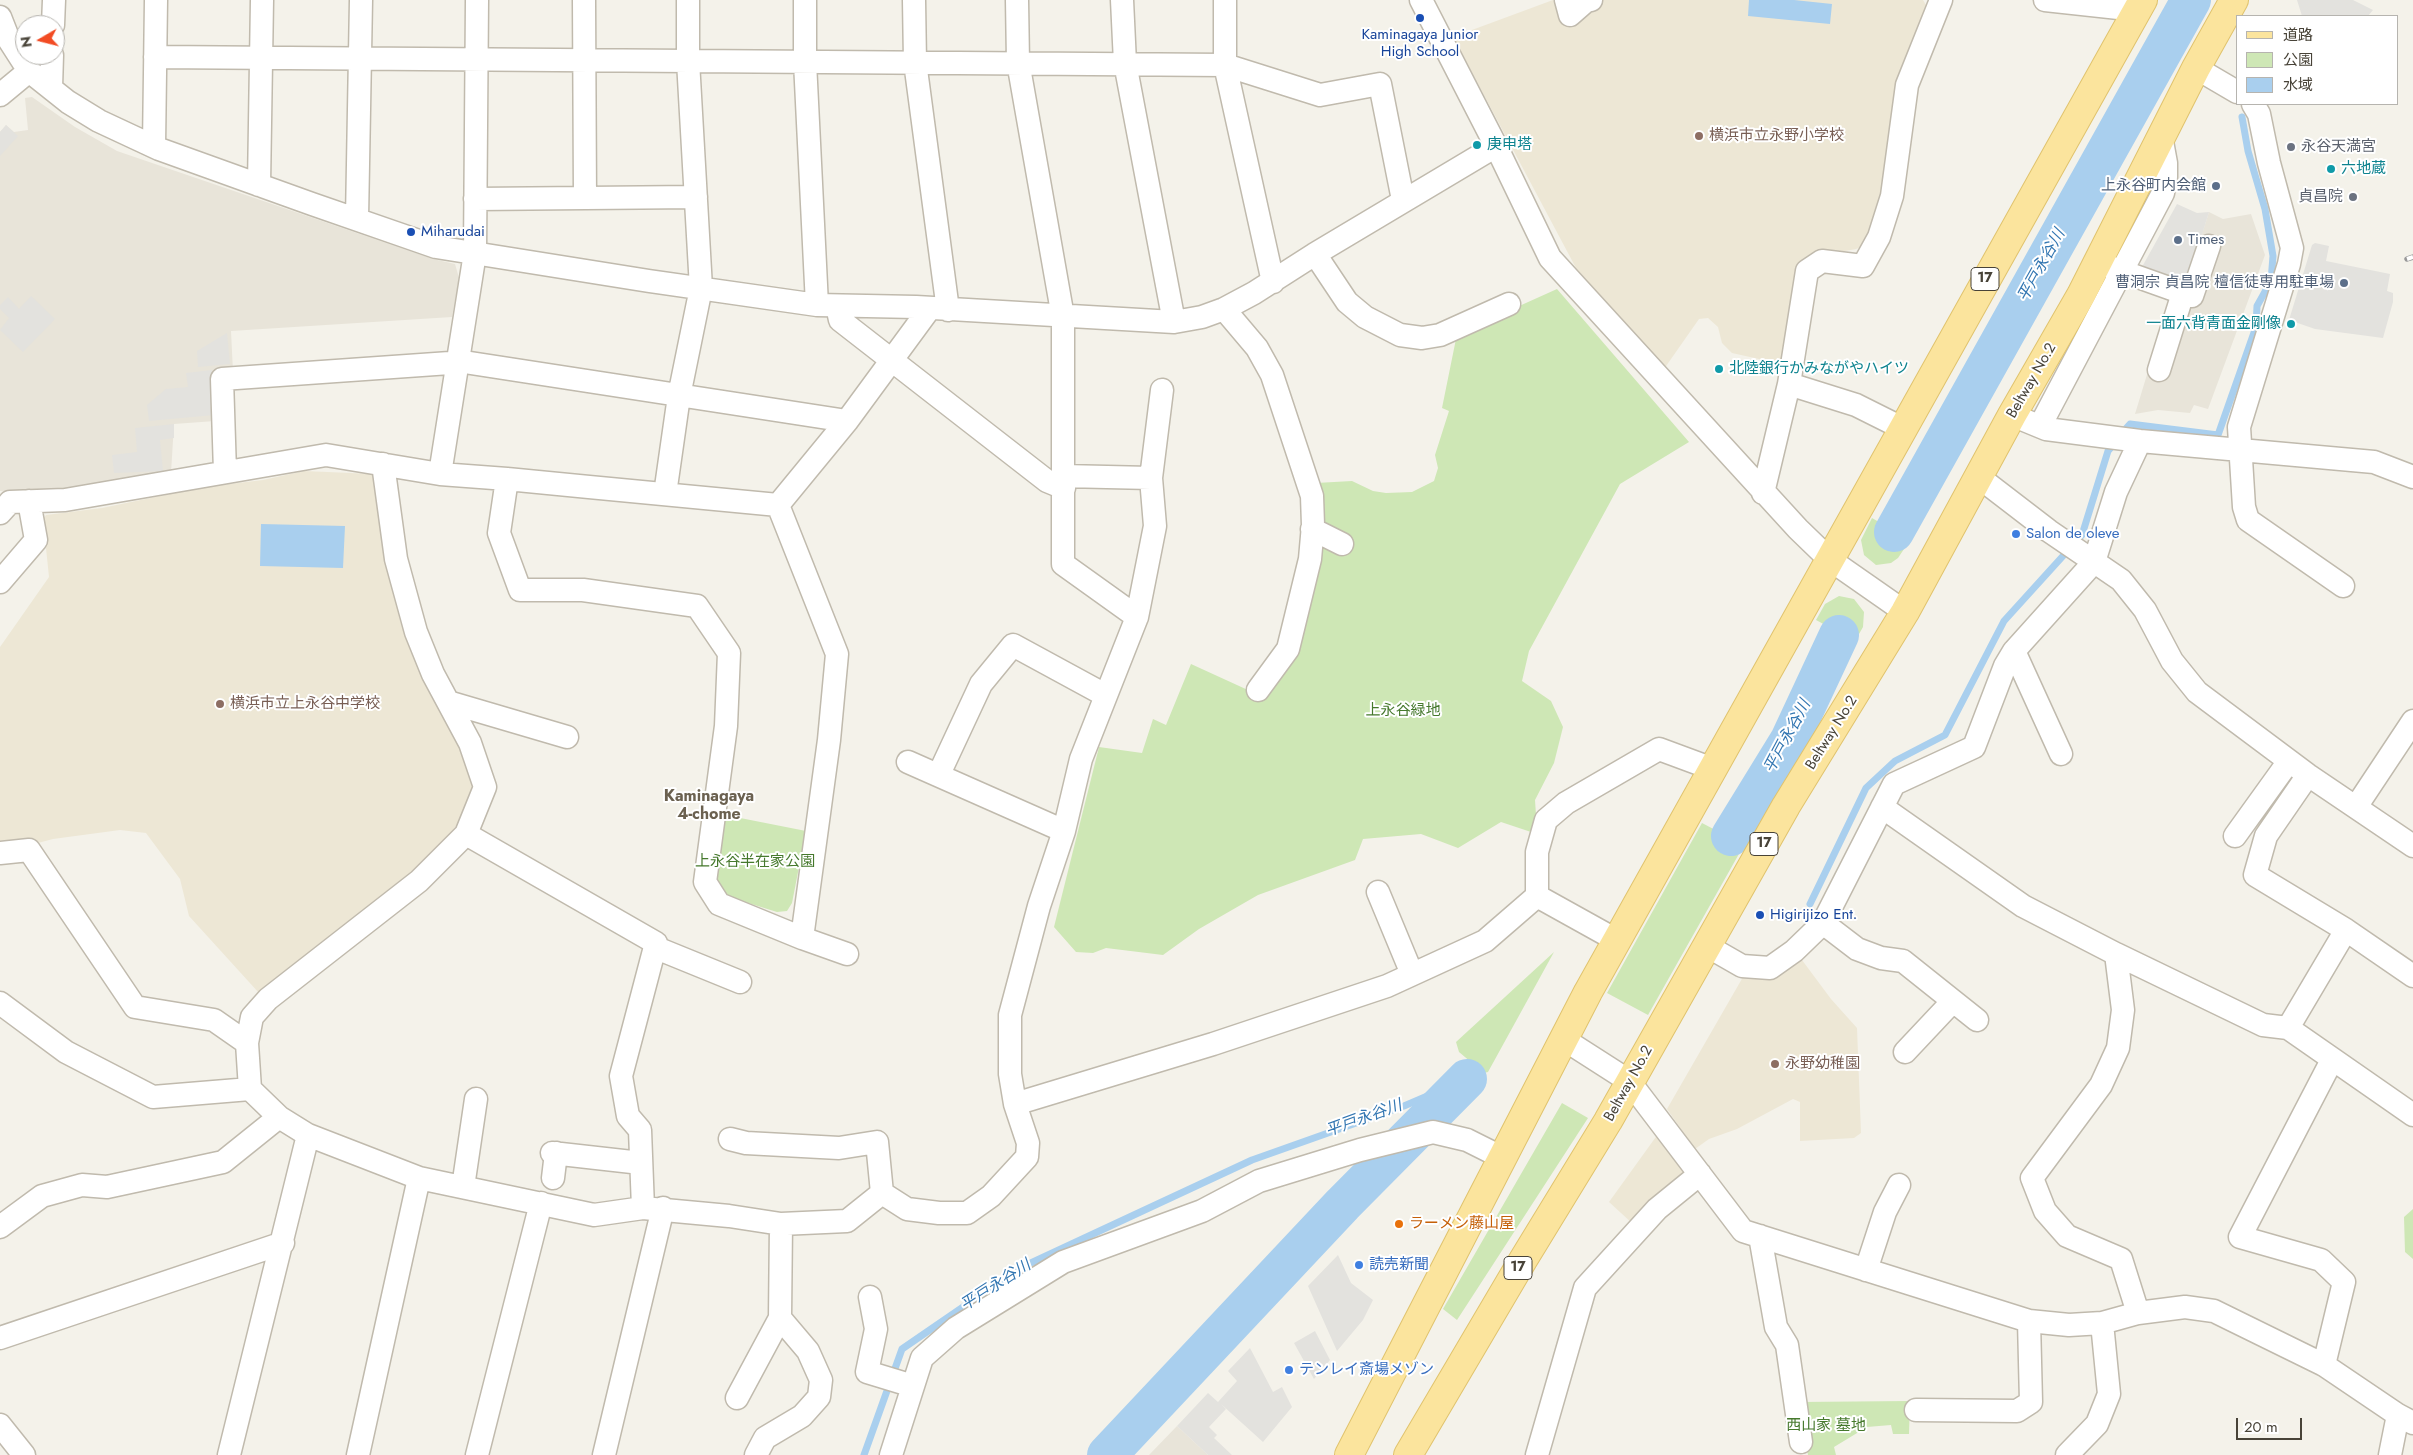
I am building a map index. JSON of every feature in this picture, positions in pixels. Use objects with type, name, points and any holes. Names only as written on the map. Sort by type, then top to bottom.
[{"type":"main road","name":"Beltway No.2","points":[[1408,1455],[1532,1244],[1608,1121],[1786,806],[1906,612],[1980,478],[2012,415],[2110,267],[2161,136],[2234,0]]},
{"type":"main road","name":"17","points":[[1349,1455],[1565,1040],[1588,992],[2140,5]]},
{"type":"street","points":[[53,15],[54,0]]},
{"type":"street","points":[[154,146],[156,0]]},
{"type":"street","points":[[259,185],[262,0]]},
{"type":"street","points":[[357,219],[361,0]]},
{"type":"street","points":[[440,474],[475,254],[477,0]]},
{"type":"street","points":[[584,0],[585,198]]},
{"type":"street","points":[[665,494],[680,396],[701,288],[688,61],[688,0]]},
{"type":"street","points":[[805,0],[805,62],[827,305],[840,320],[1047,481],[1151,478]]},
{"type":"street","points":[[778,505],[847,421],[892,360],[939,309],[915,62],[914,0]]},
{"type":"street","points":[[1017,0],[1018,62],[1064,317],[1063,564],[1137,616]]},
{"type":"street","points":[[1122,0],[1125,63],[1174,322]]},
{"type":"street","points":[[1225,0],[1225,65],[1272,282]]},
{"type":"street","points":[[1421,0],[1496,146],[1550,258],[1763,493],[1829,559],[1906,612]]},
{"type":"street","points":[[1566,0],[1570,15],[1586,1],[1591,0]]},
{"type":"street","points":[[1763,493],[1790,384],[1807,270],[1822,261],[1863,266],[1879,238],[1892,196],[1907,85],[1941,0]]},
{"type":"street","points":[[2055,0],[2140,5]]},
{"type":"street","points":[[0,17],[9,40],[29,71],[99,121],[154,146],[436,247],[701,288],[827,305],[1174,322],[1202,317],[1224,309],[1272,282],[1314,254],[1496,146]]},
{"type":"street","points":[[155,57],[1225,65],[1320,95],[1380,84],[1403,200]]},
{"type":"street","points":[[51,88],[52,65]]},
{"type":"street","points":[[2196,68],[2236,91]]},
{"type":"street","points":[[0,96],[29,71]]},
{"type":"street","points":[[2254,105],[2259,114],[2268,163],[2292,248],[2289,264],[2239,428],[2244,507],[2248,520],[2343,586]]},
{"type":"street","points":[[475,199],[696,197]]},
{"type":"street","points":[[2040,426],[2110,267],[2192,296],[2209,246]]},
{"type":"street","points":[[1314,254],[1347,302],[1365,317],[1400,335],[1422,338],[1440,335],[1509,304]]},
{"type":"street","points":[[2159,370],[2183,293]]},
{"type":"street","points":[[1224,309],[1257,348],[1272,375],[1312,496],[1310,559],[1288,649],[1258,690]]},
{"type":"street","points":[[225,472],[222,379],[457,363],[847,421]]},
{"type":"street","points":[[1790,384],[1856,405],[1902,428]]},
{"type":"street","points":[[882,1192],[907,1209],[939,1213],[967,1213],[991,1196],[1026,1157],[1028,1143],[1015,1104],[1010,1074],[1010,1015],[1039,906],[1064,831],[1081,759],[1137,616],[1155,526],[1151,478],[1162,390]]},
{"type":"street","points":[[2012,415],[2040,426],[2123,439],[2374,462],[2413,477]]},
{"type":"street","points":[[1707,946],[1742,966],[1770,968],[1794,951],[1823,922],[1894,784],[1974,748],[2005,666],[2014,651],[2091,560],[2116,492],[2123,439]]},
{"type":"street","points":[[0,513],[10,502],[65,500],[326,455],[440,474],[778,505]]},
{"type":"street","points":[[383,464],[396,559],[416,632],[433,674],[470,743],[485,787],[466,834],[420,881],[268,999],[252,1017],[247,1043],[250,1088],[279,1117],[308,1135],[419,1178],[463,1187],[548,1196],[594,1215],[653,1208],[781,1224],[847,1221],[882,1192]]},
{"type":"street","points":[[1980,478],[2064,541],[2121,580],[2145,610],[2172,661],[2197,692],[2308,775],[2413,846]]},
{"type":"street","points":[[507,479],[499,533],[520,590],[583,590],[697,606],[729,653],[726,726],[705,882],[719,904],[847,954]]},
{"type":"street","points":[[0,582],[36,540],[29,501]]},
{"type":"street","points":[[778,505],[837,654],[830,740],[802,938]]},
{"type":"street","points":[[1312,529],[1342,544]]},
{"type":"street","points":[[939,774],[981,684],[1013,645],[1105,695]]},
{"type":"street","points":[[2014,651],[2062,754]]},
{"type":"street","points":[[448,702],[567,737]]},
{"type":"street","points":[[2356,807],[2413,721]]},
{"type":"street","points":[[1015,1104],[1330,1006],[1387,986],[1485,940],[1537,896],[1537,852],[1546,820],[1566,803],[1659,749],[1713,770]]},
{"type":"street","points":[[2235,836],[2289,761]]},
{"type":"street","points":[[908,762],[939,774],[1064,831]]},
{"type":"street","points":[[2308,775],[2266,836],[2256,875],[2346,930],[2413,976]]},
{"type":"street","points":[[1882,807],[2023,906],[2116,954],[2263,1025],[2288,1028],[2413,1115]]},
{"type":"street","points":[[466,834],[656,942],[621,1076],[628,1116],[640,1130],[641,1163],[653,1208],[604,1455]]},
{"type":"street","points":[[0,853],[29,850],[135,1006],[214,1020],[247,1043]]},
{"type":"street","points":[[1378,892],[1412,974]]},
{"type":"street","points":[[1537,896],[1618,940]]},
{"type":"street","points":[[1823,922],[1856,949],[1881,958],[1903,961],[1977,1020]]},
{"type":"street","points":[[2288,1028],[2346,930]]},
{"type":"street","points":[[654,947],[740,982]]},
{"type":"street","points":[[2116,954],[2123,1010],[2118,1048],[2101,1085],[2032,1178],[2045,1211],[2067,1236],[2121,1259],[2138,1314]]},
{"type":"street","points":[[1905,1052],[1953,1000]]},
{"type":"street","points":[[0,1003],[66,1052],[153,1097],[250,1088]]},
{"type":"street","points":[[1565,1040],[1630,1081],[1743,1231],[2029,1321],[2069,1325],[2102,1323],[2138,1314],[2185,1307],[2214,1310],[2324,1365],[2405,1419],[2390,1455]]},
{"type":"street","points":[[2324,1365],[2344,1282],[2321,1260],[2240,1236],[2332,1060]]},
{"type":"street","points":[[463,1187],[476,1099]]},
{"type":"street","points":[[0,1227],[42,1196],[82,1185],[107,1187],[223,1162],[279,1117]]},
{"type":"street","points":[[891,1455],[907,1385],[922,1358],[956,1328],[1063,1262],[1202,1211],[1259,1181],[1360,1150],[1434,1132],[1467,1140],[1503,1158]]},
{"type":"street","points":[[229,1455],[308,1135]]},
{"type":"street","points":[[730,1139],[746,1143],[839,1148],[877,1142],[882,1192]]},
{"type":"street","points":[[477,1455],[548,1196],[554,1153],[641,1163]]},
{"type":"street","points":[[1537,1455],[1585,1288],[1657,1209],[1700,1174]]},
{"type":"street","points":[[358,1455],[419,1178]]},
{"type":"street","points":[[1866,1270],[1885,1212],[1899,1185]]},
{"type":"street","points":[[737,1398],[780,1318],[781,1224]]},
{"type":"street","points":[[1760,1236],[1776,1327],[1787,1345],[1802,1442]]},
{"type":"street","points":[[0,1338],[282,1243]]},
{"type":"street","points":[[870,1297],[876,1329],[867,1372],[907,1385]]},
{"type":"street","points":[[756,1455],[765,1438],[802,1416],[819,1397],[821,1380],[808,1351],[780,1318]]},
{"type":"street","points":[[1916,1410],[2017,1411],[2031,1402],[2029,1321]]},
{"type":"street","points":[[2067,1455],[2097,1424],[2109,1394],[2102,1323]]},
{"type":"street","points":[[0,1424],[24,1455]]},
{"type":"shaded area","name":"横浜市立永野小学校","points":[[1553,0],[1570,28],[1587,5],[1604,0],[1923,0],[1926,5],[1899,81],[1885,191],[1866,245],[1856,249],[1817,256],[1786,365],[1732,353],[1722,343],[1718,327],[1708,318],[1699,319],[1664,369],[1576,268],[1453,37]]},
{"type":"shaded area","points":[[2297,0],[2353,0],[2373,10],[2369,15],[2302,15]]},
{"type":"shaded area","points":[[32,97],[75,127],[117,151],[433,259],[455,264],[459,278],[452,317],[231,331],[233,372],[215,421],[174,424],[171,473],[69,495],[0,491],[0,132],[6,125],[14,132],[28,130],[25,98]]},
{"type":"shaded area","points":[[6,125],[18,136],[0,156],[0,132]]},
{"type":"shaded area","name":"Times","points":[[2177,204],[2197,213],[2209,212],[2187,284],[2142,267]]},
{"type":"shaded area","points":[[2209,212],[2223,219],[2251,214],[2265,255],[2208,409],[2194,405],[2190,413],[2158,410],[2135,414],[2170,299],[2186,284]]},
{"type":"shaded area","name":"曹洞宗 貞昌院 檀信徒専用駐車場","points":[[2315,243],[2329,246],[2326,261],[2390,274],[2387,291],[2393,293],[2393,302],[2383,338],[2315,329],[2289,320],[2312,245]]},
{"type":"shaded area","points":[[31,296],[55,319],[23,352],[0,330],[9,318],[0,309],[0,305],[8,297],[19,309]]},
{"type":"shaded area","points":[[227,333],[230,364],[198,367],[197,351]]},
{"type":"shaded area","points":[[212,370],[214,415],[149,421],[147,405],[166,389],[188,387],[186,373]]},
{"type":"shaded area","points":[[174,424],[174,438],[160,440],[163,471],[114,473],[112,455],[137,452],[135,428]]},
{"type":"shaded area","name":"横浜市立上永谷中学校","points":[[304,471],[374,474],[475,780],[472,804],[442,845],[388,895],[259,993],[189,916],[180,879],[146,833],[120,830],[53,839],[19,848],[0,849],[0,647],[49,577],[43,519],[46,515],[102,508],[204,487],[263,480]]},
{"type":"shaded area","name":"永野幼稚園","points":[[1799,956],[1831,999],[1857,1028],[1861,1133],[1854,1138],[1800,1141],[1800,1102],[1793,1099],[1737,1129],[1709,1139],[1695,1149],[1667,1109],[1743,977],[1764,977]]},
{"type":"shaded area","points":[[1658,1134],[1688,1177],[1633,1224],[1609,1202]]},
{"type":"shaded area","points":[[1338,1255],[1351,1283],[1373,1300],[1363,1320],[1337,1351],[1308,1286]]},
{"type":"shaded area","points":[[1315,1331],[1330,1360],[1314,1379],[1294,1343]]},
{"type":"shaded area","points":[[1250,1348],[1273,1392],[1282,1387],[1292,1407],[1263,1442],[1221,1404],[1226,1409],[1209,1427],[1217,1435],[1214,1438],[1232,1455],[1208,1455],[1177,1426],[1208,1393],[1218,1402],[1237,1381],[1228,1371]]},
{"type":"shaded area","points":[[1177,1426],[1208,1455],[1149,1455]]},
{"type":"green space","name":"上永谷緑地","points":[[1557,289],[1689,442],[1620,484],[1529,651],[1522,681],[1551,701],[1563,727],[1554,763],[1535,800],[1536,815],[1531,832],[1501,822],[1458,848],[1421,834],[1363,839],[1355,860],[1258,895],[1199,929],[1163,955],[1106,948],[1093,953],[1076,952],[1054,927],[1099,747],[1142,753],[1153,719],[1166,725],[1191,664],[1261,696],[1287,671],[1309,590],[1316,483],[1352,481],[1373,491],[1386,493],[1412,492],[1434,481],[1438,468],[1435,455],[1449,411],[1442,408],[1457,334]]},
{"type":"green space","points":[[1872,518],[1910,540],[1898,558],[1891,563],[1876,565],[1864,555],[1861,540]]},
{"type":"green space","points":[[1839,596],[1854,599],[1864,612],[1863,627],[1855,641],[1816,620],[1825,604]]},
{"type":"green space","name":"上永谷半在家公園","points":[[720,814],[806,831],[792,903],[787,911],[777,912],[726,895],[714,883]]},
{"type":"green space","points":[[1702,823],[1744,845],[1648,1015],[1607,993]]},
{"type":"green space","points":[[1554,952],[1488,1072],[1484,1073],[1459,1052],[1456,1042]]},
{"type":"green space","points":[[1562,1103],[1588,1118],[1457,1320],[1443,1309]]},
{"type":"green space","points":[[2413,1209],[2413,1259],[2405,1252],[2404,1217]]},
{"type":"green space","name":"西山家 墓地","points":[[1910,1401],[1909,1434],[1893,1434],[1891,1425],[1867,1427],[1834,1447],[1836,1455],[1808,1455],[1799,1402]]},
{"type":"water","points":[[1749,0],[1794,0],[1832,4],[1830,24],[1748,16]]},
{"type":"water","points":[[261,524],[345,526],[343,568],[260,566]]},
{"type":"waterway","name":"平戸永谷川","points":[[1894,532],[2191,0]]},
{"type":"waterway","points":[[2121,434],[2130,424],[2218,435],[2256,327],[2257,306],[2271,281],[2273,256],[2265,209],[2248,151],[2242,117]]},
{"type":"waterway","points":[[1810,904],[1866,788],[1895,761],[1945,735],[2004,621],[2082,535],[2108,451],[2115,443]]},
{"type":"waterway","name":"平戸永谷川","points":[[1731,836],[1790,740],[1839,635]]},
{"type":"waterway","name":"平戸永谷川","points":[[864,1455],[902,1349],[1020,1268],[1252,1160],[1404,1106],[1467,1079]]},
{"type":"waterway","name":"平戸永谷川","points":[[1107,1455],[1343,1204],[1467,1079]]},
{"type":"railway","points":[[2407,259],[2413,257]]},
{"type":"place","name":"Kaminagaya Junior High School","points":[[1420,18]]},
{"type":"place","name":"横浜市立永野小学校","points":[[1699,136]]},
{"type":"place","name":"庚申塔","points":[[1477,145]]},
{"type":"place","name":"永谷天満宮","points":[[2291,147]]},
{"type":"place","name":"六地蔵","points":[[2331,169]]},
{"type":"place","name":"上永谷町内会館","points":[[2216,186]]},
{"type":"place","name":"貞昌院","points":[[2353,197]]},
{"type":"place","name":"Miharudai","points":[[411,232]]},
{"type":"place","name":"Times","points":[[2178,240]]},
{"type":"place","name":"曹洞宗 貞昌院 檀信徒専用駐車場","points":[[2344,283]]},
{"type":"place","name":"一面六背青面金剛像","points":[[2291,324]]},
{"type":"place","name":"北陸銀行かみながやハイツ","points":[[1719,369]]},
{"type":"place","name":"Salon de oleve","points":[[2016,534]]},
{"type":"place","name":"横浜市立上永谷中学校","points":[[220,704]]},
{"type":"place","name":"Higirijizo Ent.","points":[[1760,915]]},
{"type":"place","name":"永野幼稚園","points":[[1775,1064]]},
{"type":"place","name":"ラーメン藤山屋","points":[[1399,1224]]},
{"type":"place","name":"読売新聞","points":[[1359,1265]]},
{"type":"place","name":"テンレイ斎場メゾン","points":[[1289,1370]]},
{"type":"district","name":"Kaminagaya 4-chome","points":[[709,806]]}]
